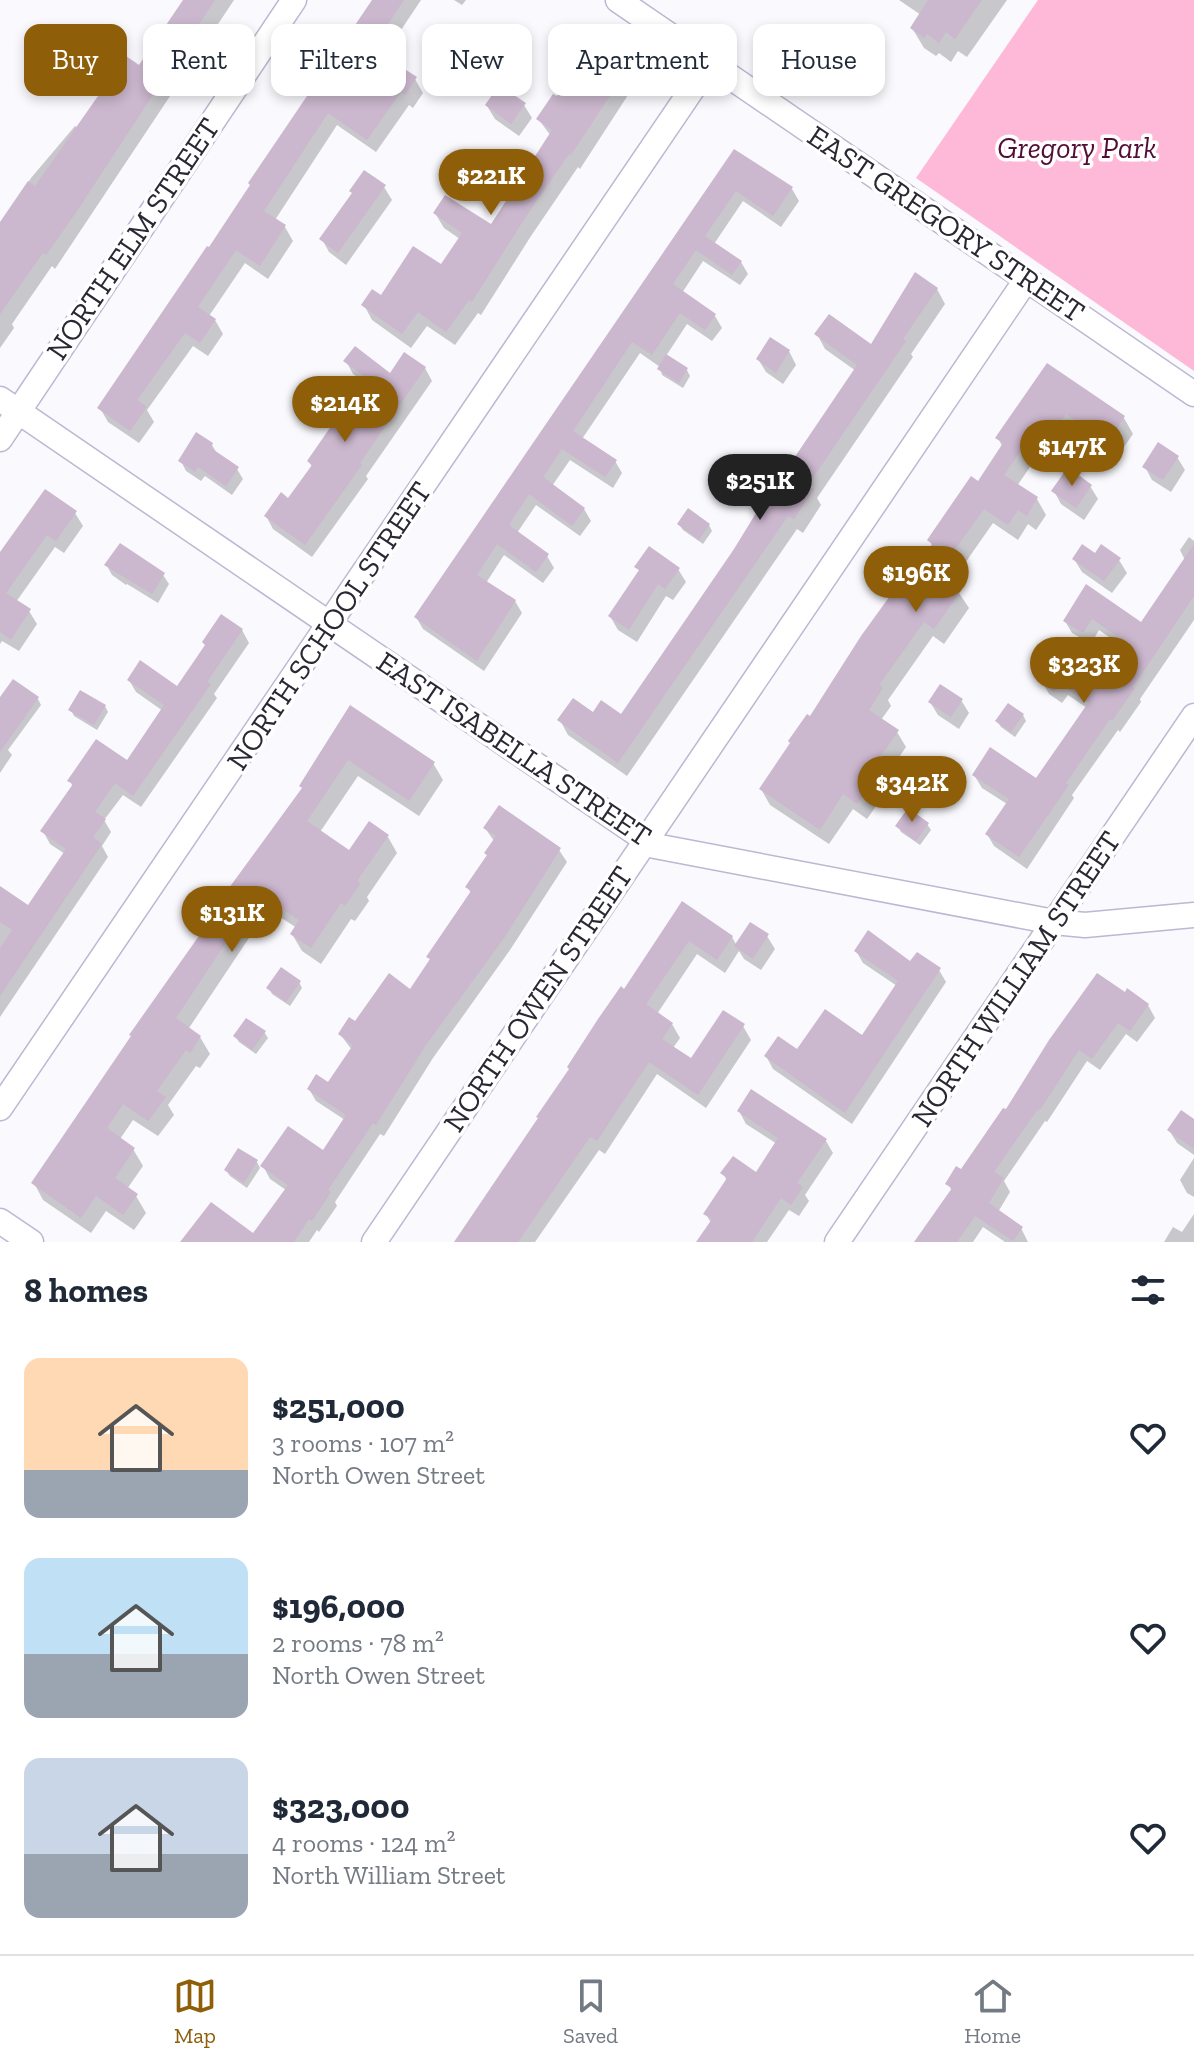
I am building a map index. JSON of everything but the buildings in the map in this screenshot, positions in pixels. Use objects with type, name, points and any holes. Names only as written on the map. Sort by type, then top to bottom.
[{"type":"street","name":"NORTH ELM STREET","points":[[0,439],[9,405],[294,0]]},
{"type":"street","name":"EAST GREGORY STREET","points":[[618,0],[653,24]]},
{"type":"street","name":"EAST GREGORY STREET","points":[[737,82],[1194,394]]},
{"type":"street","name":"NORTH SCHOOL STREET","points":[[0,1108],[688,96]]},
{"type":"street","name":"NORTH OWEN STREET","points":[[374,1242],[1026,280]]},
{"type":"street","name":"EAST ISABELLA STREET","points":[[9,405],[645,841],[668,849],[1054,922],[1085,925],[1194,915]]},
{"type":"street","name":"NORTH WILLIAM STREET","points":[[837,1242],[1194,716]]},
{"type":"street","points":[[0,1221],[31,1242]]},
{"type":"green space","name":"Gregory Park","points":[[1038,0],[1194,0],[1194,371],[916,178]]}]
